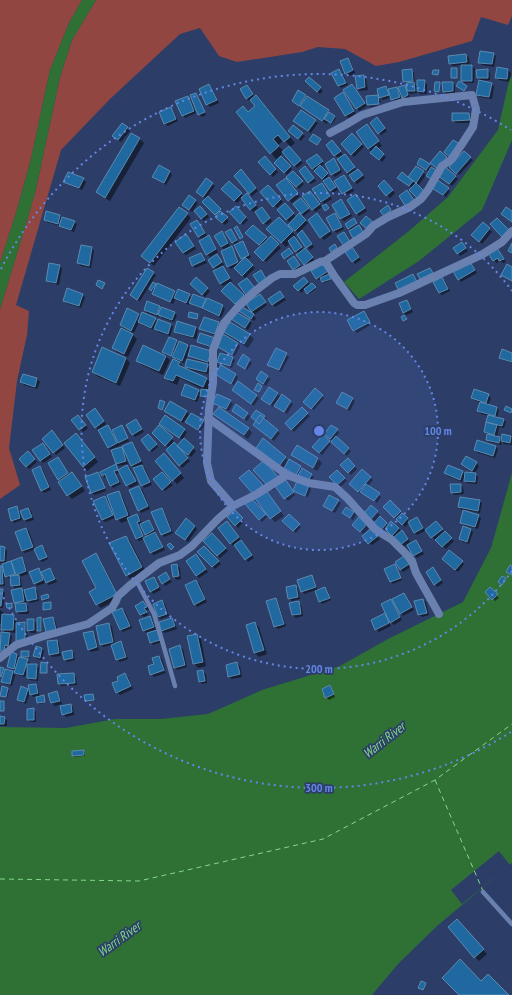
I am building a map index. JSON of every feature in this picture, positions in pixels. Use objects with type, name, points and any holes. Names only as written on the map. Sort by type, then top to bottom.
[{"type":"street","points":[[233,506],[211,481],[206,463],[208,418],[213,383],[213,350],[224,323],[255,290],[272,278],[280,274],[295,274],[325,261],[366,234],[373,226],[410,207],[421,199],[442,166],[451,160],[473,127],[476,108],[472,95],[403,102],[362,115],[330,133]]},
{"type":"street","points":[[325,261],[334,277],[354,303],[357,305],[365,305],[400,293],[483,254],[502,242],[512,231]]},
{"type":"street","points":[[208,418],[287,475],[309,483],[335,487],[375,529],[392,540],[412,561],[416,573],[439,614]]},
{"type":"street","points":[[0,658],[16,645],[88,624],[112,608],[122,591],[136,580],[159,563],[180,555],[192,546],[233,506],[257,494],[287,475]]},
{"type":"lane","points":[[136,580],[154,614],[175,686]]},
{"type":"lane","points":[[483,892],[512,924]]},
{"type":"shaded area","points":[[0,0],[82,0],[69,23],[50,70],[31,159],[0,263]]},
{"type":"shaded area","points":[[96,0],[512,0],[512,16],[508,25],[481,17],[472,41],[399,62],[376,66],[345,49],[318,47],[302,52],[237,62],[219,56],[200,28],[180,34],[110,99],[61,150],[16,305],[29,311],[27,335],[17,381],[9,448],[20,485],[0,499],[0,309],[36,189],[60,77],[72,40]]},
{"type":"water","points":[[82,0],[96,0],[72,40],[60,77],[36,189],[0,309],[0,263],[31,159],[50,70],[69,23]]},
{"type":"water","points":[[512,76],[512,140],[482,210],[419,261],[359,299],[344,282],[409,231],[448,197],[498,130],[509,81]]},
{"type":"water","name":"Warri River","points":[[512,473],[512,863],[437,926],[398,964],[372,995],[0,995],[0,727],[66,728],[115,719],[161,719],[208,714],[262,690],[340,666],[388,639],[463,602],[491,548]]},
{"type":"pier","points":[[499,851],[510,865],[462,904],[451,890]]},
{"type":"building","points":[[480,51],[494,53],[492,64],[478,63]]},
{"type":"building","points":[[466,54],[467,62],[449,64],[448,56]]},
{"type":"building","points":[[348,58],[353,70],[345,74],[340,61]]},
{"type":"building","points":[[461,65],[472,65],[472,81],[461,81]]},
{"type":"building","points":[[497,67],[508,69],[507,79],[495,78]]},
{"type":"building","points":[[451,68],[457,68],[457,78],[451,78]]},
{"type":"building","points":[[339,69],[346,83],[338,86],[331,73]]},
{"type":"building","points":[[412,69],[413,81],[403,82],[402,70]]},
{"type":"building","points":[[488,69],[488,78],[477,78],[476,70]]},
{"type":"building","points":[[433,70],[439,70],[438,75],[432,74]]},
{"type":"building","points":[[364,75],[365,87],[357,89],[355,76]]},
{"type":"building","points":[[309,77],[321,87],[317,92],[305,81]]},
{"type":"building","points":[[417,80],[425,80],[424,92],[417,91]]},
{"type":"building","points":[[479,80],[492,83],[489,97],[476,95]]},
{"type":"building","points":[[459,81],[467,86],[464,91],[456,86]]},
{"type":"building","points":[[414,82],[415,91],[407,91],[406,83]]},
{"type":"building","points":[[435,82],[440,82],[439,92],[434,91]]},
{"type":"building","points":[[442,82],[453,82],[453,91],[443,92]]},
{"type":"building","points":[[209,84],[217,100],[206,105],[199,89]]},
{"type":"building","points":[[352,84],[365,103],[356,109],[343,90]]},
{"type":"building","points":[[247,85],[253,94],[246,99],[240,89]]},
{"type":"building","points":[[405,85],[408,95],[402,98],[398,87]]},
{"type":"building","points":[[386,86],[389,95],[379,98],[377,89]]},
{"type":"building","points":[[397,87],[400,97],[391,100],[388,89]]},
{"type":"building","points":[[298,90],[306,95],[299,106],[292,101]]},
{"type":"building","points":[[343,92],[354,111],[345,116],[334,98]]},
{"type":"building","points":[[196,93],[205,112],[198,115],[190,95]]},
{"type":"building","points":[[256,95],[290,137],[284,142],[278,135],[273,139],[279,146],[270,154],[236,112],[243,106],[248,112],[255,106],[250,100]]},
{"type":"building","points":[[378,95],[379,104],[367,105],[366,96]]},
{"type":"building","points":[[188,96],[194,111],[182,116],[175,101]]},
{"type":"building","points":[[307,96],[329,110],[322,121],[300,106]]},
{"type":"building","points":[[171,107],[176,119],[164,124],[159,112]]},
{"type":"building","points":[[301,110],[316,120],[308,131],[293,121]]},
{"type":"building","points":[[329,112],[335,116],[331,123],[324,119]]},
{"type":"building","points":[[452,113],[469,113],[470,120],[452,121]]},
{"type":"building","points":[[377,117],[385,128],[378,134],[370,123]]},
{"type":"building","points":[[122,123],[128,127],[118,140],[112,136]]},
{"type":"building","points":[[367,124],[379,141],[368,149],[356,132]]},
{"type":"building","points":[[293,125],[303,133],[298,139],[288,131]]},
{"type":"building","points":[[131,133],[140,138],[105,198],[96,192]]},
{"type":"building","points":[[352,133],[362,144],[351,155],[341,144]]},
{"type":"building","points":[[313,134],[321,139],[317,145],[309,140]]},
{"type":"building","points":[[332,140],[341,151],[334,156],[326,145]]},
{"type":"building","points":[[453,140],[460,144],[450,157],[444,152]]},
{"type":"building","points":[[289,146],[301,160],[294,166],[282,152]]},
{"type":"building","points":[[376,146],[384,154],[379,160],[370,153]]},
{"type":"building","points":[[440,151],[447,157],[438,169],[430,163]]},
{"type":"building","points":[[464,151],[471,157],[456,174],[449,167]]},
{"type":"building","points":[[317,154],[323,161],[312,169],[306,161]]},
{"type":"building","points":[[345,154],[355,167],[347,173],[337,159]]},
{"type":"building","points":[[265,156],[276,169],[270,175],[258,162]]},
{"type":"building","points":[[281,156],[291,166],[284,173],[274,163]]},
{"type":"building","points":[[334,158],[340,170],[331,175],[325,164]]},
{"type":"building","points":[[420,158],[430,164],[426,170],[417,164]]},
{"type":"building","points":[[159,165],[170,171],[164,183],[152,177]]},
{"type":"building","points":[[320,165],[328,173],[322,179],[314,171]]},
{"type":"building","points":[[305,166],[314,178],[308,183],[299,171]]},
{"type":"building","points":[[416,166],[424,171],[416,183],[408,177]]},
{"type":"building","points":[[444,166],[456,176],[449,184],[437,175]]},
{"type":"building","points":[[431,167],[438,171],[433,180],[426,176]]},
{"type":"building","points":[[241,169],[256,188],[249,194],[234,176]]},
{"type":"building","points":[[358,169],[363,175],[354,182],[349,175]]},
{"type":"building","points":[[293,171],[303,181],[296,187],[286,177]]},
{"type":"building","points":[[68,172],[84,178],[79,188],[63,182]]},
{"type":"building","points":[[402,172],[413,181],[409,186],[397,178]]},
{"type":"building","points":[[344,175],[352,188],[342,194],[334,181]]},
{"type":"building","points":[[329,177],[336,187],[330,191],[323,181]]},
{"type":"building","points":[[206,178],[213,183],[203,197],[196,192]]},
{"type":"building","points":[[286,178],[298,193],[288,201],[276,185]]},
{"type":"building","points":[[436,179],[449,188],[443,195],[430,187]]},
{"type":"building","points":[[384,180],[393,190],[386,196],[378,186]]},
{"type":"building","points":[[229,181],[242,193],[234,201],[221,189]]},
{"type":"building","points":[[322,183],[330,196],[321,202],[312,189]]},
{"type":"building","points":[[416,183],[425,192],[418,199],[409,190]]},
{"type":"building","points":[[268,185],[281,199],[273,207],[260,192]]},
{"type":"building","points":[[407,190],[414,200],[406,207],[399,196]]},
{"type":"building","points":[[310,191],[320,204],[312,210],[302,196]]},
{"type":"building","points":[[247,193],[256,205],[250,210],[241,198]]},
{"type":"building","points":[[356,194],[365,208],[356,214],[347,200]]},
{"type":"building","points":[[189,195],[196,200],[189,210],[182,205]]},
{"type":"building","points":[[208,196],[221,209],[215,215],[202,202]]},
{"type":"building","points":[[301,198],[309,208],[301,214],[293,204]]},
{"type":"building","points":[[341,199],[350,214],[340,219],[332,205]]},
{"type":"building","points":[[285,203],[294,213],[286,220],[277,210]]},
{"type":"building","points":[[326,204],[329,208],[325,211],[322,206]]},
{"type":"building","points":[[388,205],[391,210],[384,216],[380,211]]},
{"type":"building","points":[[200,206],[207,214],[201,219],[194,211]]},
{"type":"building","points":[[236,206],[246,217],[240,224],[229,212]]},
{"type":"building","points":[[179,207],[188,213],[150,263],[141,256]]},
{"type":"building","points":[[262,207],[270,218],[263,224],[255,212]]},
{"type":"building","points":[[506,207],[512,211],[512,222],[501,214]]},
{"type":"building","points":[[46,211],[60,215],[58,224],[44,220]]},
{"type":"building","points":[[220,211],[228,217],[222,223],[215,217]]},
{"type":"building","points":[[299,213],[306,220],[295,231],[288,225]]},
{"type":"building","points":[[317,213],[330,231],[320,238],[308,220]]},
{"type":"building","points":[[335,213],[342,227],[333,231],[326,218]]},
{"type":"building","points":[[366,216],[374,223],[368,230],[360,223]]},
{"type":"building","points":[[62,217],[75,221],[71,230],[59,226]]},
{"type":"building","points":[[279,217],[293,231],[281,243],[266,229]]},
{"type":"building","points":[[354,218],[357,223],[348,229],[345,224]]},
{"type":"building","points":[[497,218],[509,230],[502,237],[490,224]]},
{"type":"building","points":[[197,220],[205,233],[198,237],[190,224]]},
{"type":"building","points":[[483,222],[490,228],[479,242],[471,235]]},
{"type":"building","points":[[253,225],[267,237],[259,245],[245,233]]},
{"type":"building","points":[[359,225],[364,234],[354,240],[349,231]]},
{"type":"building","points":[[237,226],[243,237],[240,239],[234,228]]},
{"type":"building","points":[[231,229],[237,240],[232,243],[225,232]]},
{"type":"building","points":[[302,230],[312,244],[306,248],[297,235]]},
{"type":"building","points":[[222,231],[228,243],[221,247],[214,236]]},
{"type":"building","points":[[344,232],[350,242],[344,246],[337,236]]},
{"type":"building","points":[[186,234],[194,246],[183,253],[175,242]]},
{"type":"building","points":[[209,235],[216,249],[206,255],[199,241]]},
{"type":"building","points":[[271,236],[279,244],[263,261],[254,252]]},
{"type":"building","points":[[294,236],[302,247],[295,252],[288,241]]},
{"type":"building","points":[[243,241],[249,255],[241,259],[234,245]]},
{"type":"building","points":[[462,242],[466,248],[457,254],[453,248]]},
{"type":"building","points":[[512,243],[512,253],[508,251]]},
{"type":"building","points":[[335,244],[337,248],[331,252],[329,248]]},
{"type":"building","points":[[81,245],[92,247],[89,266],[77,263]]},
{"type":"building","points":[[232,246],[238,262],[227,267],[221,251]]},
{"type":"building","points":[[352,247],[359,257],[352,262],[345,252]]},
{"type":"building","points":[[289,248],[293,253],[284,259],[281,254]]},
{"type":"building","points":[[305,248],[313,257],[304,265],[296,255]]},
{"type":"building","points":[[497,248],[504,259],[499,261],[498,258],[493,261],[488,253]]},
{"type":"building","points":[[201,253],[205,260],[192,266],[189,258]]},
{"type":"building","points":[[217,254],[222,262],[213,268],[208,260]]},
{"type":"building","points":[[294,256],[300,265],[293,270],[287,261]]},
{"type":"building","points":[[245,257],[253,265],[242,276],[234,268]]},
{"type":"building","points":[[470,262],[475,270],[458,280],[453,271]]},
{"type":"building","points":[[49,263],[60,265],[56,283],[46,281]]},
{"type":"building","points":[[323,264],[328,271],[316,279],[311,271]]},
{"type":"building","points":[[507,264],[512,267],[512,281],[501,275]]},
{"type":"building","points":[[223,266],[230,278],[220,284],[213,271]]},
{"type":"building","points":[[147,268],[154,272],[137,300],[130,295]]},
{"type":"building","points":[[430,268],[433,273],[420,279],[417,274]]},
{"type":"building","points":[[261,270],[266,279],[259,284],[253,275]]},
{"type":"building","points":[[329,274],[331,279],[322,282],[320,278]]},
{"type":"building","points":[[413,274],[417,282],[399,291],[395,283]]},
{"type":"building","points":[[196,277],[208,288],[202,295],[190,284]]},
{"type":"building","points":[[304,277],[308,282],[298,291],[293,286]]},
{"type":"building","points":[[442,277],[448,289],[439,293],[433,282]]},
{"type":"building","points":[[247,278],[255,288],[246,295],[238,284]]},
{"type":"building","points":[[98,280],[105,283],[102,289],[96,285]]},
{"type":"building","points":[[153,282],[156,284],[151,291],[149,289]]},
{"type":"building","points":[[230,282],[244,295],[235,304],[221,291]]},
{"type":"building","points":[[157,283],[175,291],[170,302],[152,294]]},
{"type":"building","points":[[312,283],[316,287],[307,294],[304,289]]},
{"type":"building","points":[[67,288],[83,294],[79,306],[63,301]]},
{"type":"building","points":[[178,289],[190,294],[186,303],[174,298]]},
{"type":"building","points":[[280,291],[284,297],[272,305],[268,299]]},
{"type":"building","points":[[193,294],[206,299],[202,308],[189,303]]},
{"type":"building","points":[[260,294],[266,302],[251,312],[246,303]]},
{"type":"building","points":[[207,298],[223,305],[219,316],[202,308]]},
{"type":"building","points":[[407,300],[411,309],[403,313],[399,303]]},
{"type":"building","points":[[147,301],[160,306],[157,315],[144,310]]},
{"type":"building","points":[[161,307],[175,312],[172,320],[158,315]]},
{"type":"building","points":[[242,307],[254,314],[251,319],[239,311]]},
{"type":"building","points":[[127,308],[139,314],[131,331],[120,325]]},
{"type":"building","points":[[364,311],[370,322],[353,331],[347,320]]},
{"type":"building","points":[[142,312],[156,318],[151,328],[138,322]]},
{"type":"building","points":[[189,312],[198,314],[197,319],[188,317]]},
{"type":"building","points":[[236,312],[250,320],[245,328],[231,319]]},
{"type":"building","points":[[404,315],[407,319],[403,321],[401,317]]},
{"type":"building","points":[[204,317],[219,322],[215,334],[199,329]]},
{"type":"building","points":[[158,319],[171,324],[168,334],[154,329]]},
{"type":"building","points":[[177,321],[196,327],[193,337],[174,332]]},
{"type":"building","points":[[230,322],[250,334],[244,344],[224,332]]},
{"type":"building","points":[[121,328],[133,334],[124,354],[112,348]]},
{"type":"building","points":[[200,333],[215,338],[212,347],[197,342]]},
{"type":"building","points":[[223,334],[238,343],[232,355],[216,346]]},
{"type":"building","points":[[169,337],[177,340],[171,356],[162,352]]},
{"type":"building","points":[[179,341],[188,345],[182,361],[172,357]]},
{"type":"building","points":[[143,345],[166,356],[159,371],[136,361]]},
{"type":"building","points":[[191,345],[211,351],[208,362],[188,356]]},
{"type":"building","points":[[102,347],[126,358],[116,383],[92,372]]},
{"type":"building","points":[[276,348],[287,353],[279,370],[267,365]]},
{"type":"building","points":[[502,349],[512,353],[512,362],[499,358]]},
{"type":"building","points":[[220,353],[233,357],[230,366],[217,362]]},
{"type":"building","points":[[243,354],[250,359],[245,369],[237,364]]},
{"type":"building","points":[[173,359],[180,362],[178,365],[207,378],[203,387],[176,375],[173,381],[164,378]]},
{"type":"building","points":[[187,359],[208,364],[206,372],[185,367]]},
{"type":"building","points":[[221,365],[236,374],[231,384],[215,374]]},
{"type":"building","points":[[261,371],[268,376],[263,384],[256,379]]},
{"type":"building","points":[[23,374],[37,378],[35,387],[20,382]]},
{"type":"building","points":[[238,381],[257,395],[251,404],[232,390]]},
{"type":"building","points":[[258,383],[262,386],[259,392],[254,390]]},
{"type":"building","points":[[185,384],[199,390],[195,400],[181,395]]},
{"type":"building","points":[[269,387],[278,393],[270,405],[261,399]]},
{"type":"building","points":[[315,388],[323,395],[311,409],[303,402]]},
{"type":"building","points":[[201,389],[209,390],[207,397],[200,396]]},
{"type":"building","points":[[474,389],[489,394],[486,403],[471,398]]},
{"type":"building","points":[[342,392],[353,398],[347,409],[336,403]]},
{"type":"building","points":[[217,394],[231,400],[226,409],[212,403]]},
{"type":"building","points":[[282,394],[291,401],[284,412],[274,406]]},
{"type":"building","points":[[160,400],[165,402],[162,410],[158,408]]},
{"type":"building","points":[[170,401],[187,411],[181,421],[164,411]]},
{"type":"building","points":[[480,402],[497,407],[495,416],[477,411]]},
{"type":"building","points":[[236,404],[248,413],[244,419],[232,411]]},
{"type":"building","points":[[506,406],[512,409],[511,413],[504,410]]},
{"type":"building","points":[[219,407],[249,428],[244,435],[213,414]]},
{"type":"building","points":[[302,407],[308,413],[291,430],[285,423]]},
{"type":"building","points":[[95,408],[104,421],[95,428],[86,415]]},
{"type":"building","points":[[256,410],[265,416],[259,424],[251,417]]},
{"type":"building","points":[[191,413],[204,420],[198,430],[185,422]]},
{"type":"building","points":[[78,415],[86,425],[79,430],[71,420]]},
{"type":"building","points":[[165,415],[185,429],[179,438],[159,424]]},
{"type":"building","points":[[260,415],[278,430],[271,439],[253,425]]},
{"type":"building","points":[[488,415],[504,419],[502,426],[486,422]]},
{"type":"building","points":[[136,419],[142,429],[132,435],[126,425]]},
{"type":"building","points":[[486,422],[497,425],[494,435],[484,432]]},
{"type":"building","points":[[108,425],[117,443],[108,448],[98,430]]},
{"type":"building","points":[[122,425],[128,438],[118,443],[112,430]]},
{"type":"building","points":[[159,425],[173,437],[165,446],[152,433]]},
{"type":"building","points":[[331,425],[338,429],[330,439],[324,434]]},
{"type":"building","points":[[52,430],[63,445],[53,453],[42,439]]},
{"type":"building","points":[[76,433],[95,457],[83,467],[64,443]]},
{"type":"building","points":[[148,434],[157,444],[149,451],[141,440]]},
{"type":"building","points":[[487,434],[500,437],[499,443],[486,440]]},
{"type":"building","points":[[502,434],[511,436],[510,443],[501,441]]},
{"type":"building","points":[[323,435],[330,441],[319,453],[312,447]]},
{"type":"building","points":[[336,436],[349,448],[344,454],[331,442]]},
{"type":"building","points":[[184,438],[194,447],[188,455],[177,446]]},
{"type":"building","points":[[263,438],[286,457],[279,466],[256,448]]},
{"type":"building","points":[[477,440],[496,446],[493,456],[474,450]]},
{"type":"building","points":[[132,442],[141,461],[131,466],[122,446]]},
{"type":"building","points":[[174,442],[188,458],[179,466],[166,450]]},
{"type":"building","points":[[43,443],[50,454],[40,461],[32,450]]},
{"type":"building","points":[[297,445],[318,458],[313,468],[291,455]]},
{"type":"building","points":[[122,447],[126,461],[116,464],[111,450]]},
{"type":"building","points":[[28,451],[35,459],[26,467],[19,459]]},
{"type":"building","points":[[164,453],[181,473],[172,481],[155,461]]},
{"type":"building","points":[[466,456],[477,462],[472,471],[461,464]]},
{"type":"building","points":[[58,457],[68,473],[58,480],[48,463]]},
{"type":"building","points":[[348,458],[355,466],[348,473],[340,465]]},
{"type":"building","points":[[289,459],[301,466],[296,475],[284,468]]},
{"type":"building","points":[[264,460],[278,477],[268,486],[253,470]]},
{"type":"building","points":[[116,464],[118,470],[114,471],[119,482],[110,486],[105,474],[102,476],[100,472]]},
{"type":"building","points":[[127,465],[136,481],[126,486],[118,470]]},
{"type":"building","points":[[142,465],[150,482],[141,486],[133,468]]},
{"type":"building","points":[[448,465],[463,471],[460,480],[444,473]]},
{"type":"building","points":[[40,466],[49,487],[41,491],[32,470]]},
{"type":"building","points":[[302,468],[312,474],[308,481],[298,475]]},
{"type":"building","points":[[362,469],[371,477],[358,492],[349,484]]},
{"type":"building","points":[[249,470],[263,485],[253,494],[239,478]]},
{"type":"building","points":[[337,470],[345,478],[337,485],[329,477]]},
{"type":"building","points":[[72,472],[82,486],[67,496],[58,482]]},
{"type":"building","points":[[98,472],[105,488],[91,493],[85,477]]},
{"type":"building","points":[[162,472],[171,482],[162,490],[153,479]]},
{"type":"building","points":[[465,472],[476,473],[475,482],[464,481]]},
{"type":"building","points":[[285,479],[294,492],[284,499],[275,486]]},
{"type":"building","points":[[297,481],[309,485],[305,496],[293,491]]},
{"type":"building","points":[[366,484],[380,493],[374,501],[360,492]]},
{"type":"building","points":[[450,484],[461,484],[461,492],[451,493]]},
{"type":"building","points":[[139,486],[148,506],[138,511],[129,490]]},
{"type":"building","points":[[265,489],[281,511],[270,519],[254,497]]},
{"type":"building","points":[[119,491],[128,515],[116,520],[107,495]]},
{"type":"building","points":[[329,495],[339,500],[332,511],[323,506]]},
{"type":"building","points":[[105,496],[113,515],[102,520],[93,501]]},
{"type":"building","points":[[460,497],[480,500],[478,511],[458,507]]},
{"type":"building","points":[[251,498],[266,514],[259,520],[245,504]]},
{"type":"building","points":[[390,500],[401,511],[394,518],[383,507]]},
{"type":"building","points":[[371,505],[378,511],[371,519],[364,513]]},
{"type":"building","points":[[17,506],[20,518],[11,521],[8,509]]},
{"type":"building","points":[[346,507],[354,512],[350,518],[342,513]]},
{"type":"building","points":[[28,508],[32,517],[24,520],[20,511]]},
{"type":"building","points":[[162,508],[171,531],[161,535],[151,512]]},
{"type":"building","points":[[235,510],[243,518],[235,526],[227,517]]},
{"type":"building","points":[[463,510],[479,515],[475,527],[460,523]]},
{"type":"building","points":[[402,513],[408,518],[402,525],[396,519]]},
{"type":"building","points":[[137,514],[140,521],[137,522],[143,536],[136,539],[127,518]]},
{"type":"building","points":[[289,514],[300,524],[293,531],[282,521]]},
{"type":"building","points":[[380,516],[387,523],[380,531],[373,524]]},
{"type":"building","points":[[359,517],[367,524],[360,532],[352,525]]},
{"type":"building","points":[[417,517],[423,528],[414,533],[408,522]]},
{"type":"building","points":[[186,518],[195,526],[185,540],[175,533]]},
{"type":"building","points":[[149,520],[154,530],[145,535],[140,524]]},
{"type":"building","points":[[227,521],[239,537],[230,544],[218,528]]},
{"type":"building","points":[[391,521],[399,528],[392,536],[385,529]]},
{"type":"building","points":[[436,521],[443,529],[431,538],[425,530]]},
{"type":"building","points":[[463,526],[471,529],[467,542],[459,539]]},
{"type":"building","points":[[26,528],[33,547],[22,551],[15,532]]},
{"type":"building","points":[[372,528],[378,536],[368,544],[362,536]]},
{"type":"building","points":[[402,530],[408,539],[400,545],[394,537]]},
{"type":"building","points":[[445,531],[452,538],[442,547],[435,540]]},
{"type":"building","points":[[155,532],[163,547],[150,553],[143,538]]},
{"type":"building","points":[[212,533],[226,548],[217,556],[203,541]]},
{"type":"building","points":[[126,536],[142,567],[126,576],[109,543]]},
{"type":"building","points":[[241,540],[252,555],[245,560],[234,545]]},
{"type":"building","points":[[416,540],[422,551],[413,556],[407,545]]},
{"type":"building","points":[[170,543],[174,547],[171,550],[167,545]]},
{"type":"building","points":[[42,545],[47,557],[39,560],[34,549]]},
{"type":"building","points":[[0,546],[5,547],[4,561],[0,561]]},
{"type":"building","points":[[204,546],[219,561],[212,567],[197,552]]},
{"type":"building","points":[[449,550],[463,561],[455,570],[442,559]]},
{"type":"building","points":[[96,553],[117,594],[96,605],[89,592],[96,588],[82,561]]},
{"type":"building","points":[[196,554],[206,569],[196,576],[186,561]]},
{"type":"building","points":[[404,556],[409,564],[400,570],[395,562]]},
{"type":"building","points":[[22,557],[26,571],[16,575],[11,561]]},
{"type":"building","points":[[11,561],[15,574],[5,577],[2,564]]},
{"type":"building","points":[[177,564],[179,576],[173,577],[171,565]]},
{"type":"building","points":[[395,564],[401,578],[390,582],[384,569]]},
{"type":"building","points":[[510,565],[512,566],[512,575],[506,572]]},
{"type":"building","points":[[0,566],[2,566],[3,584],[0,584]]},
{"type":"building","points":[[433,567],[441,580],[434,585],[426,572]]},
{"type":"building","points":[[39,568],[43,580],[34,584],[29,572]]},
{"type":"building","points":[[50,568],[55,579],[46,583],[41,572]]},
{"type":"building","points":[[166,572],[170,579],[162,584],[158,577]]},
{"type":"building","points":[[19,575],[20,585],[11,586],[10,576]]},
{"type":"building","points":[[312,575],[316,587],[301,592],[297,580]]},
{"type":"building","points":[[502,576],[506,578],[502,585],[498,582]]},
{"type":"building","points":[[154,577],[159,587],[150,592],[145,581]]},
{"type":"building","points":[[196,580],[205,599],[194,605],[185,585]]},
{"type":"building","points":[[296,585],[298,597],[288,599],[286,587]]},
{"type":"building","points":[[35,587],[37,599],[27,601],[24,590]]},
{"type":"building","points":[[325,587],[330,598],[319,602],[315,591]]},
{"type":"building","points":[[490,587],[498,594],[492,600],[485,592]]},
{"type":"building","points":[[22,588],[24,601],[14,603],[11,590]]},
{"type":"building","points":[[0,589],[3,589],[1,606],[0,606]]},
{"type":"building","points":[[404,593],[412,607],[400,614],[392,599]]},
{"type":"building","points":[[48,594],[49,598],[42,600],[41,596]]},
{"type":"building","points":[[276,598],[284,624],[274,627],[266,601]]},
{"type":"building","points":[[391,599],[400,617],[390,623],[381,604]]},
{"type":"building","points":[[423,599],[427,613],[418,615],[414,601]]},
{"type":"building","points":[[162,600],[167,614],[158,617],[153,604]]},
{"type":"building","points":[[143,601],[147,607],[144,608],[147,612],[140,615],[135,606]]},
{"type":"building","points":[[299,601],[301,614],[292,615],[289,603]]},
{"type":"building","points":[[51,602],[51,609],[43,610],[43,603]]},
{"type":"building","points":[[12,603],[12,608],[7,608],[6,604]]},
{"type":"building","points":[[15,603],[26,603],[27,611],[16,612]]},
{"type":"building","points":[[122,608],[130,626],[120,630],[112,612]]},
{"type":"building","points":[[385,613],[389,623],[375,630],[371,620]]},
{"type":"building","points":[[2,614],[14,615],[13,630],[1,630]]},
{"type":"building","points":[[150,616],[154,627],[143,631],[139,620]]},
{"type":"building","points":[[41,617],[41,631],[37,631],[37,618]]},
{"type":"building","points":[[53,617],[56,630],[46,632],[43,619]]},
{"type":"building","points":[[172,618],[175,626],[161,631],[159,622]]},
{"type":"building","points":[[27,619],[34,619],[34,630],[27,631]]},
{"type":"building","points":[[25,622],[25,641],[16,641],[16,623]]},
{"type":"building","points":[[255,622],[264,650],[254,653],[246,625]]},
{"type":"building","points":[[109,623],[113,642],[100,645],[96,626]]},
{"type":"building","points":[[157,630],[160,640],[150,643],[147,633]]},
{"type":"building","points":[[93,631],[97,647],[88,650],[83,633]]},
{"type":"building","points":[[1,632],[10,633],[8,646],[5,645],[4,651],[0,651]]},
{"type":"building","points":[[197,634],[203,662],[193,664],[187,636]]},
{"type":"building","points":[[57,640],[59,653],[49,655],[47,641]]},
{"type":"building","points":[[121,641],[126,657],[116,660],[111,645]]},
{"type":"building","points":[[180,645],[185,665],[174,668],[169,649]]},
{"type":"building","points":[[36,646],[42,648],[40,658],[33,656]]},
{"type":"building","points":[[72,650],[73,658],[64,660],[62,652]]},
{"type":"building","points":[[21,651],[29,651],[29,657],[21,657]]},
{"type":"building","points":[[11,652],[17,654],[14,669],[7,667]]},
{"type":"building","points":[[159,656],[164,670],[150,675],[148,666],[154,664],[152,658]]},
{"type":"building","points":[[19,657],[28,659],[23,675],[14,673]]},
{"type":"building","points":[[41,662],[47,663],[47,673],[40,673]]},
{"type":"building","points":[[237,662],[240,674],[228,677],[226,665]]},
{"type":"building","points":[[27,664],[37,664],[36,679],[27,678]]},
{"type":"building","points":[[0,667],[4,668],[1,677],[0,677]]},
{"type":"building","points":[[5,669],[13,671],[10,684],[1,682]]},
{"type":"building","points":[[203,670],[205,681],[199,682],[197,671]]},
{"type":"building","points":[[74,673],[75,683],[58,684],[57,674]]},
{"type":"building","points":[[125,673],[131,686],[116,693],[112,683],[118,681],[117,677]]},
{"type":"building","points":[[36,684],[38,693],[30,695],[28,685]]},
{"type":"building","points":[[330,685],[334,694],[325,698],[322,689]]},
{"type":"building","points":[[2,686],[8,688],[6,697],[0,696]]},
{"type":"building","points":[[21,686],[28,689],[24,702],[17,700]]},
{"type":"building","points":[[57,691],[60,701],[51,703],[48,694]]},
{"type":"building","points":[[93,694],[94,700],[85,701],[84,695]]},
{"type":"building","points":[[44,695],[45,702],[37,703],[36,697]]},
{"type":"building","points":[[0,701],[4,701],[4,711],[0,711]]},
{"type":"building","points":[[71,704],[72,712],[62,715],[60,706]]},
{"type":"building","points":[[34,708],[34,720],[27,720],[27,709]]},
{"type":"building","points":[[0,716],[5,717],[4,724],[0,724]]},
{"type":"building","points":[[84,750],[84,755],[72,756],[72,751]]},
{"type":"building","points":[[457,919],[484,949],[474,958],[448,927]]},
{"type":"building","points":[[460,959],[481,981],[488,974],[509,995],[459,995],[442,978]]},
{"type":"building","points":[[421,981],[426,983],[423,990],[418,988]]},
{"type":"ferry route","points":[[0,879],[139,881],[323,839],[435,780],[512,724]]},
{"type":"ferry route","points":[[435,780],[483,891]]}]
